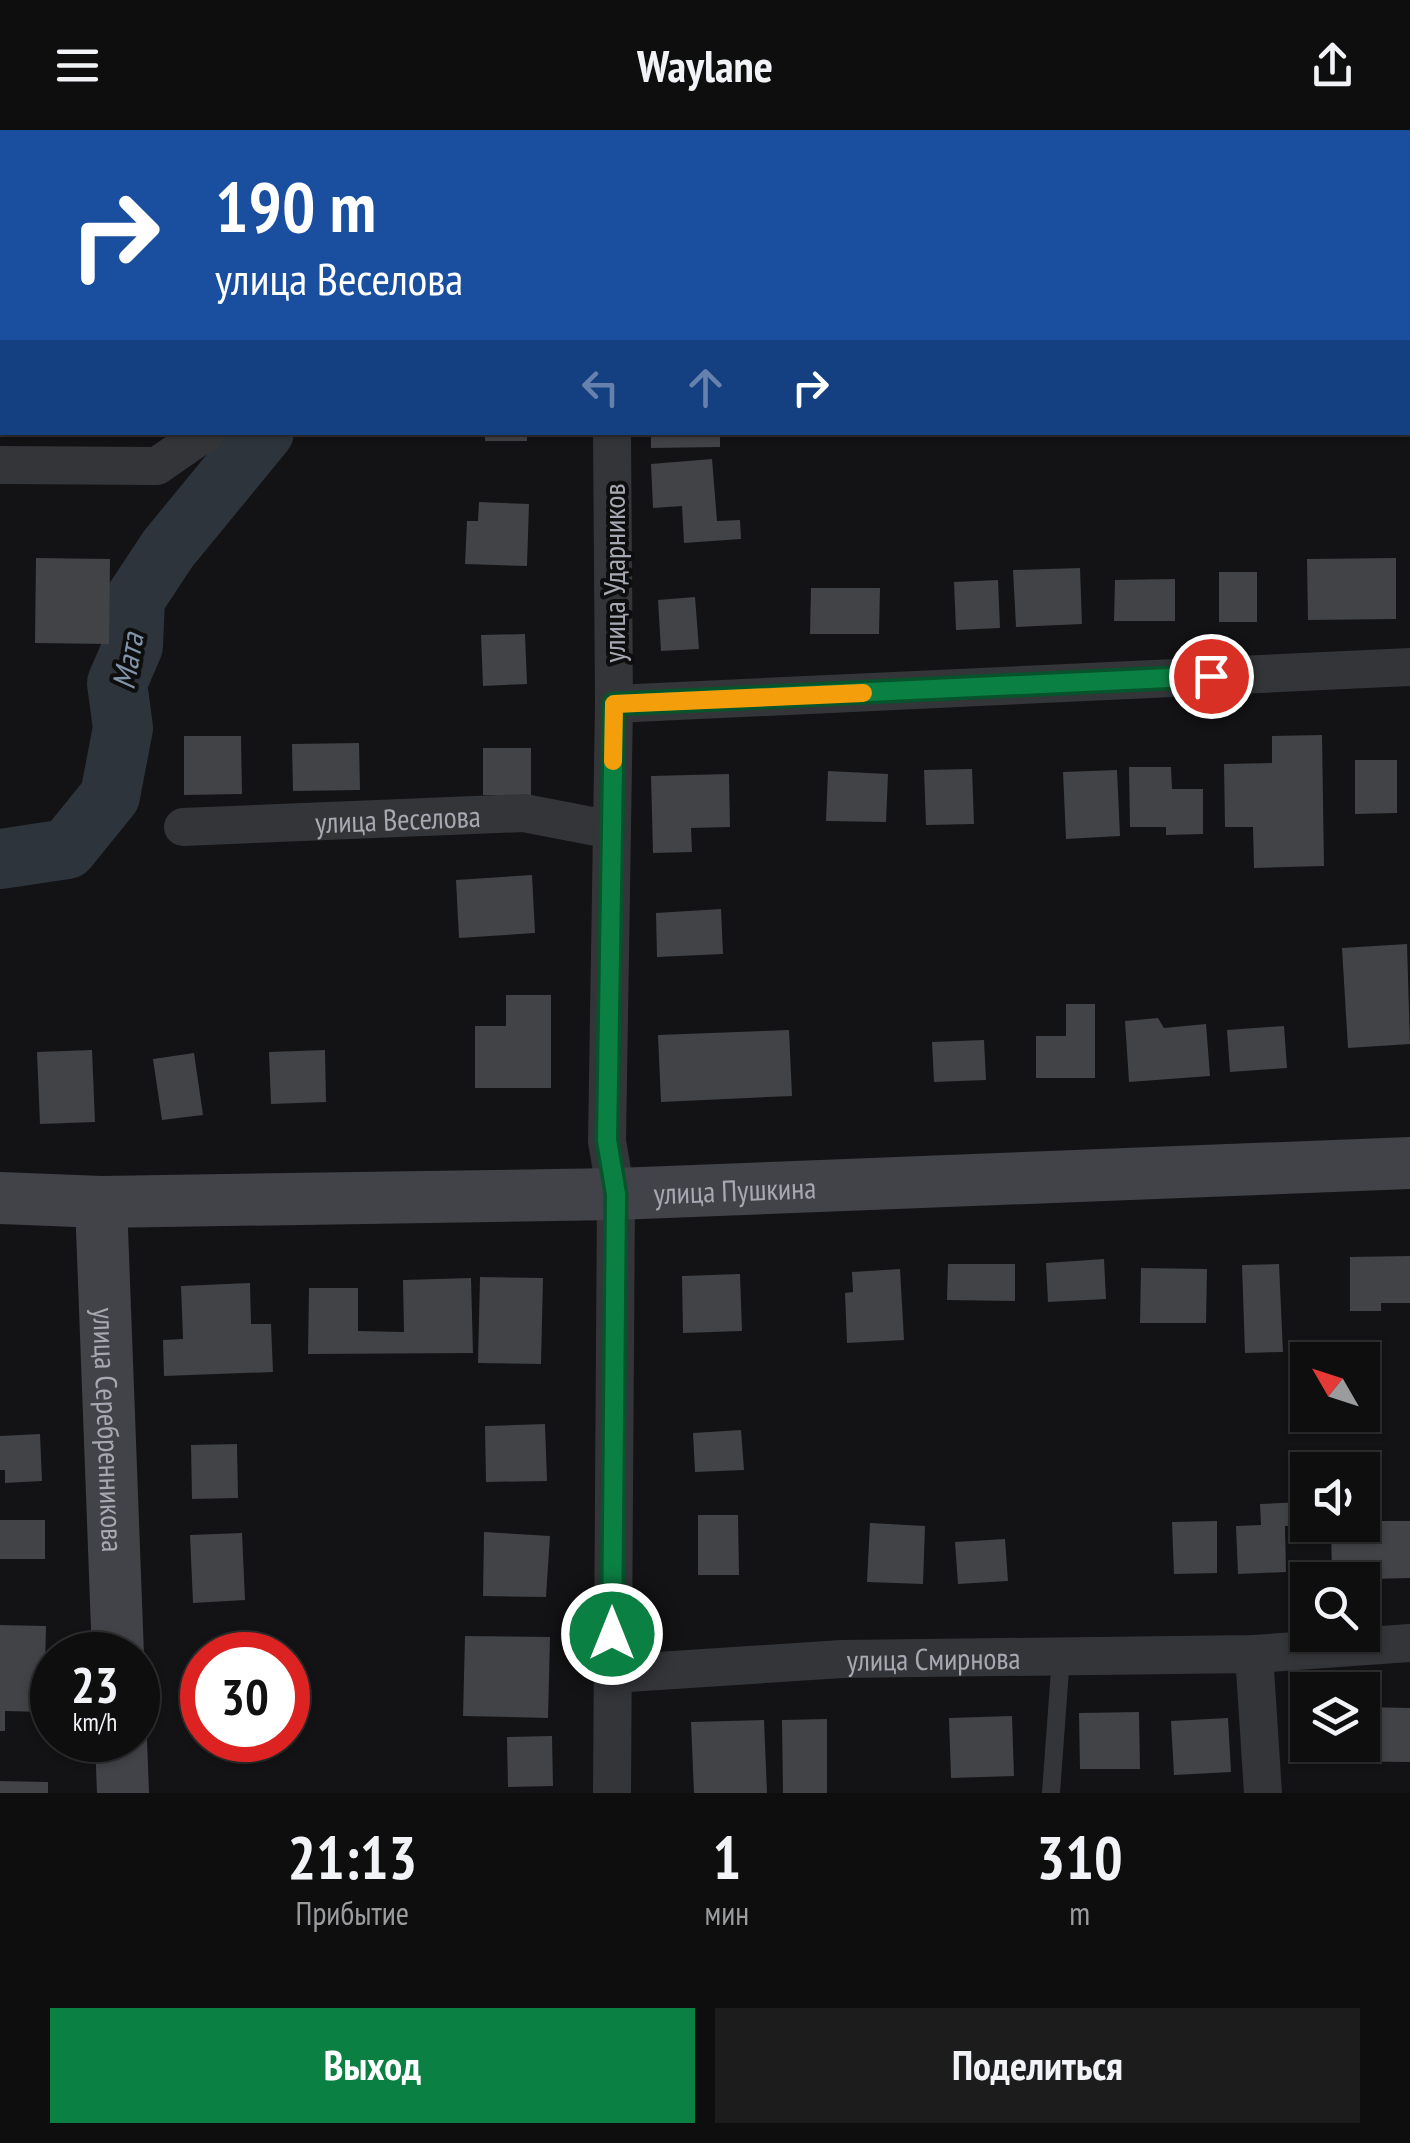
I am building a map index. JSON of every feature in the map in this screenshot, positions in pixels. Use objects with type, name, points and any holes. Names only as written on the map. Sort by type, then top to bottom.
[{"type":"street","points":[[0,465],[157,466],[202,435]]},
{"type":"street","name":"улица Ударников","points":[[612,435],[614,704],[607,1140],[616,1194],[612,1793]]},
{"type":"street","points":[[614,704],[1410,667]]},
{"type":"street","name":"улица Веселова","points":[[183,827],[524,813],[612,830]]},
{"type":"street","name":"улица Пушкина","points":[[0,1198],[100,1202],[616,1194],[1410,1164]]},
{"type":"street","name":"улица Серебренникова","points":[[100,1202],[117,1632]]},
{"type":"street","name":"улица Смирнова","points":[[612,1674],[842,1659],[1254,1654],[1410,1643]]},
{"type":"street","points":[[1254,1654],[1264,1793]]},
{"type":"street","points":[[122,1762],[123,1793]]},
{"type":"lane","points":[[1051,1793],[1061,1656]]},
{"type":"building","points":[[485,435],[527,435],[527,441],[485,441]]},
{"type":"building","points":[[651,435],[720,435],[720,447],[651,448]]},
{"type":"building","points":[[712,459],[717,521],[740,520],[741,539],[684,543],[682,506],[653,508],[651,464]]},
{"type":"building","points":[[479,502],[529,504],[527,566],[465,564],[467,521],[478,521]]},
{"type":"building","points":[[36,558],[110,559],[109,644],[35,643]]},
{"type":"building","points":[[1396,558],[1396,619],[1308,620],[1307,559]]},
{"type":"building","points":[[1080,568],[1082,624],[1016,627],[1013,570]]},
{"type":"building","points":[[1219,572],[1257,572],[1257,622],[1219,622]]},
{"type":"building","points":[[1175,579],[1175,621],[1114,621],[1115,580]]},
{"type":"building","points":[[998,580],[1000,628],[956,630],[954,582]]},
{"type":"building","points":[[811,588],[880,588],[879,634],[810,634]]},
{"type":"building","points":[[695,597],[699,649],[661,651],[658,600]]},
{"type":"building","points":[[525,634],[527,684],[483,686],[481,635]]},
{"type":"building","points":[[1322,735],[1324,866],[1254,868],[1253,827],[1225,827],[1224,764],[1272,763],[1272,736]]},
{"type":"building","points":[[184,736],[241,736],[242,794],[184,795]]},
{"type":"building","points":[[359,743],[360,790],[293,791],[292,744]]},
{"type":"building","points":[[483,748],[531,748],[531,795],[483,795]]},
{"type":"building","points":[[1355,760],[1397,760],[1397,813],[1355,814]]},
{"type":"building","points":[[1129,767],[1171,767],[1172,789],[1203,789],[1203,834],[1166,835],[1166,827],[1130,827]]},
{"type":"building","points":[[972,769],[974,824],[926,825],[924,770]]},
{"type":"building","points":[[1117,770],[1120,836],[1066,839],[1063,772]]},
{"type":"building","points":[[828,771],[888,774],[886,822],[826,821]]},
{"type":"building","points":[[729,774],[730,827],[691,828],[692,852],[653,853],[651,776]]},
{"type":"building","points":[[532,875],[535,933],[459,938],[456,880]]},
{"type":"building","points":[[721,909],[723,954],[657,957],[656,913]]},
{"type":"building","points":[[1407,944],[1410,1044],[1348,1048],[1342,948]]},
{"type":"building","points":[[506,995],[551,995],[551,1088],[475,1088],[475,1026],[506,1026]]},
{"type":"building","points":[[1066,1004],[1095,1004],[1095,1078],[1036,1078],[1036,1036],[1066,1036]]},
{"type":"building","points":[[1158,1018],[1164,1028],[1206,1024],[1210,1076],[1129,1082],[1125,1021]]},
{"type":"building","points":[[1284,1026],[1287,1068],[1230,1072],[1227,1030]]},
{"type":"building","points":[[789,1030],[792,1096],[661,1102],[658,1035]]},
{"type":"building","points":[[984,1040],[986,1080],[934,1082],[932,1042]]},
{"type":"building","points":[[92,1050],[95,1122],[40,1124],[37,1052]]},
{"type":"building","points":[[325,1050],[326,1102],[271,1104],[269,1052]]},
{"type":"building","points":[[194,1053],[203,1115],[162,1120],[153,1059]]},
{"type":"building","points":[[1410,1256],[1410,1303],[1381,1303],[1381,1311],[1350,1311],[1350,1257]]},
{"type":"building","points":[[1104,1259],[1106,1299],[1048,1302],[1046,1263]]},
{"type":"building","points":[[948,1264],[1015,1264],[1015,1301],[947,1300]]},
{"type":"building","points":[[1279,1264],[1283,1352],[1245,1353],[1242,1265]]},
{"type":"building","points":[[1141,1268],[1207,1269],[1206,1323],[1140,1323]]},
{"type":"building","points":[[900,1269],[904,1340],[847,1343],[845,1293],[853,1292],[852,1272]]},
{"type":"building","points":[[740,1274],[742,1331],[683,1333],[682,1276]]},
{"type":"building","points":[[480,1277],[543,1278],[541,1364],[478,1363]]},
{"type":"building","points":[[471,1278],[473,1353],[308,1354],[309,1288],[358,1288],[358,1331],[404,1332],[403,1280]]},
{"type":"building","points":[[250,1283],[251,1324],[271,1324],[273,1372],[164,1376],[163,1340],[183,1339],[181,1286]]},
{"type":"building","points":[[545,1424],[547,1481],[486,1482],[485,1426]]},
{"type":"building","points":[[741,1430],[744,1470],[695,1472],[693,1433]]},
{"type":"building","points":[[40,1434],[42,1481],[5,1483],[5,1470],[0,1470],[0,1436]]},
{"type":"building","points":[[237,1444],[238,1498],[192,1499],[191,1445]]},
{"type":"building","points":[[1290,1503],[1290,1526],[1285,1526],[1286,1572],[1238,1574],[1236,1526],[1261,1525],[1260,1504]]},
{"type":"building","points":[[698,1515],[738,1515],[739,1575],[698,1575]]},
{"type":"building","points":[[0,1520],[45,1520],[45,1559],[0,1559]]},
{"type":"building","points":[[1217,1521],[1217,1573],[1174,1574],[1172,1522]]},
{"type":"building","points":[[1380,1521],[1410,1521],[1410,1578],[1380,1579],[1380,1562],[1332,1562],[1331,1542],[1380,1542]]},
{"type":"building","points":[[870,1523],[925,1526],[923,1584],[867,1582]]},
{"type":"building","points":[[484,1532],[550,1536],[546,1597],[483,1596]]},
{"type":"building","points":[[242,1533],[245,1600],[193,1603],[190,1535]]},
{"type":"building","points":[[1005,1539],[1008,1581],[958,1584],[955,1542]]},
{"type":"building","points":[[0,1625],[46,1626],[46,1632],[30,1632],[30,1712],[5,1711],[5,1731],[0,1731]]},
{"type":"building","points":[[465,1636],[550,1637],[548,1718],[463,1716]]},
{"type":"building","points":[[1380,1707],[1410,1708],[1410,1762],[1380,1762]]},
{"type":"building","points":[[1139,1712],[1140,1769],[1080,1769],[1079,1713]]},
{"type":"building","points":[[1012,1716],[1014,1776],[951,1778],[949,1718]]},
{"type":"building","points":[[1228,1718],[1231,1772],[1174,1775],[1171,1721]]},
{"type":"building","points":[[827,1719],[827,1793],[783,1793],[782,1720]]},
{"type":"building","points":[[764,1720],[767,1793],[694,1793],[691,1722]]},
{"type":"building","points":[[552,1736],[553,1786],[508,1787],[507,1737]]},
{"type":"building","points":[[0,1781],[48,1782],[48,1793],[0,1793]]},
{"type":"waterway","name":"Мата","points":[[0,859],[67,849],[110,796],[123,728],[117,683],[133,646],[135,599],[168,549],[262,435]]},
{"type":"slow traffic","points":[[613,761],[614,704],[863,693]]},
{"type":"route","points":[[612,1634],[616,1194],[607,1140],[614,704],[1211,676]]}]
